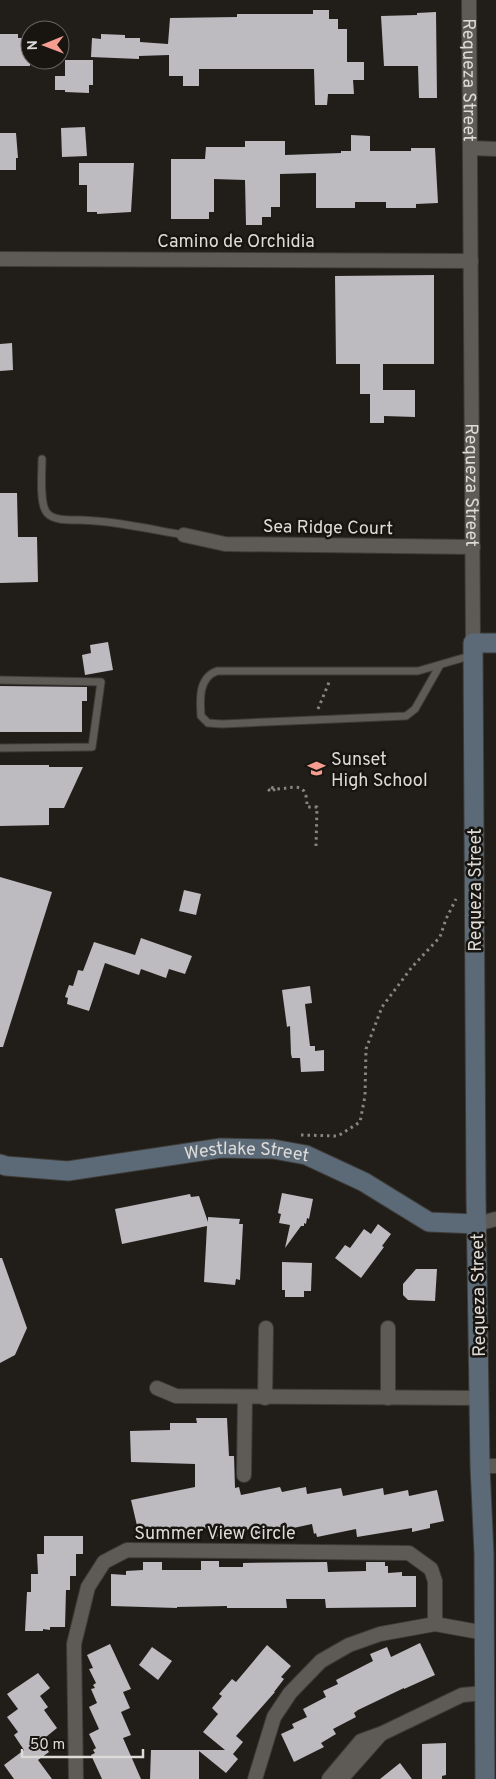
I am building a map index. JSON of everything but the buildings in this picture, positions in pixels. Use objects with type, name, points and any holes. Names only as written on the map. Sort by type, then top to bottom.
[{"type":"street","name":"Requeza Street","points":[[469,0],[479,1398],[488,1466],[484,1554],[490,1633],[484,1692],[485,1779]]},
{"type":"street","points":[[470,148],[496,148]]},
{"type":"street","name":"Camino de Orchidia","points":[[0,259],[471,261]]},
{"type":"street","name":"Sea Ridge Court","points":[[184,535],[225,544],[473,547]]},
{"type":"street","points":[[474,649],[496,643]]},
{"type":"street","name":"Westlake Street","points":[[0,1164],[68,1171],[221,1148],[273,1149],[306,1155],[364,1182],[429,1222],[477,1224]]},
{"type":"street","points":[[477,1224],[496,1219]]},
{"type":"street","points":[[265,1398],[266,1328]]},
{"type":"street","points":[[388,1328],[388,1398]]},
{"type":"street","points":[[157,1388],[176,1396],[245,1398],[479,1398]]},
{"type":"street","points":[[244,1474],[245,1398]]},
{"type":"street","name":"Summer View Circle","points":[[76,1779],[74,1644],[88,1587],[104,1562],[127,1550],[409,1553],[431,1569],[435,1581],[434,1624]]},
{"type":"street","points":[[255,1779],[274,1717],[290,1693],[321,1661],[349,1645],[380,1634],[434,1624],[490,1633]]},
{"type":"street","points":[[328,1779],[361,1741],[383,1733],[462,1695],[484,1692]]},
{"type":"street","points":[[341,1779],[383,1733]]},
{"type":"lane","points":[[42,460],[42,502],[46,512],[52,517],[72,520],[104,520],[184,535]]},
{"type":"lane","points":[[440,665],[415,709],[406,716],[222,724],[208,723],[201,716],[200,698],[203,684],[210,674],[217,671],[418,671],[440,665],[474,649]]},
{"type":"lane","points":[[0,680],[101,682],[92,746],[0,748]]},
{"type":"path","points":[[313,720],[334,672]]},
{"type":"path","points":[[275,789],[297,786],[302,788],[307,795],[307,807],[318,807],[316,846]]},
{"type":"path","points":[[300,1135],[338,1136],[360,1122],[366,1096],[366,1049],[382,1007],[412,967],[440,937],[446,919],[457,898]]},
{"type":"place","name":"Sunset High School","points":[[317,769]]}]
